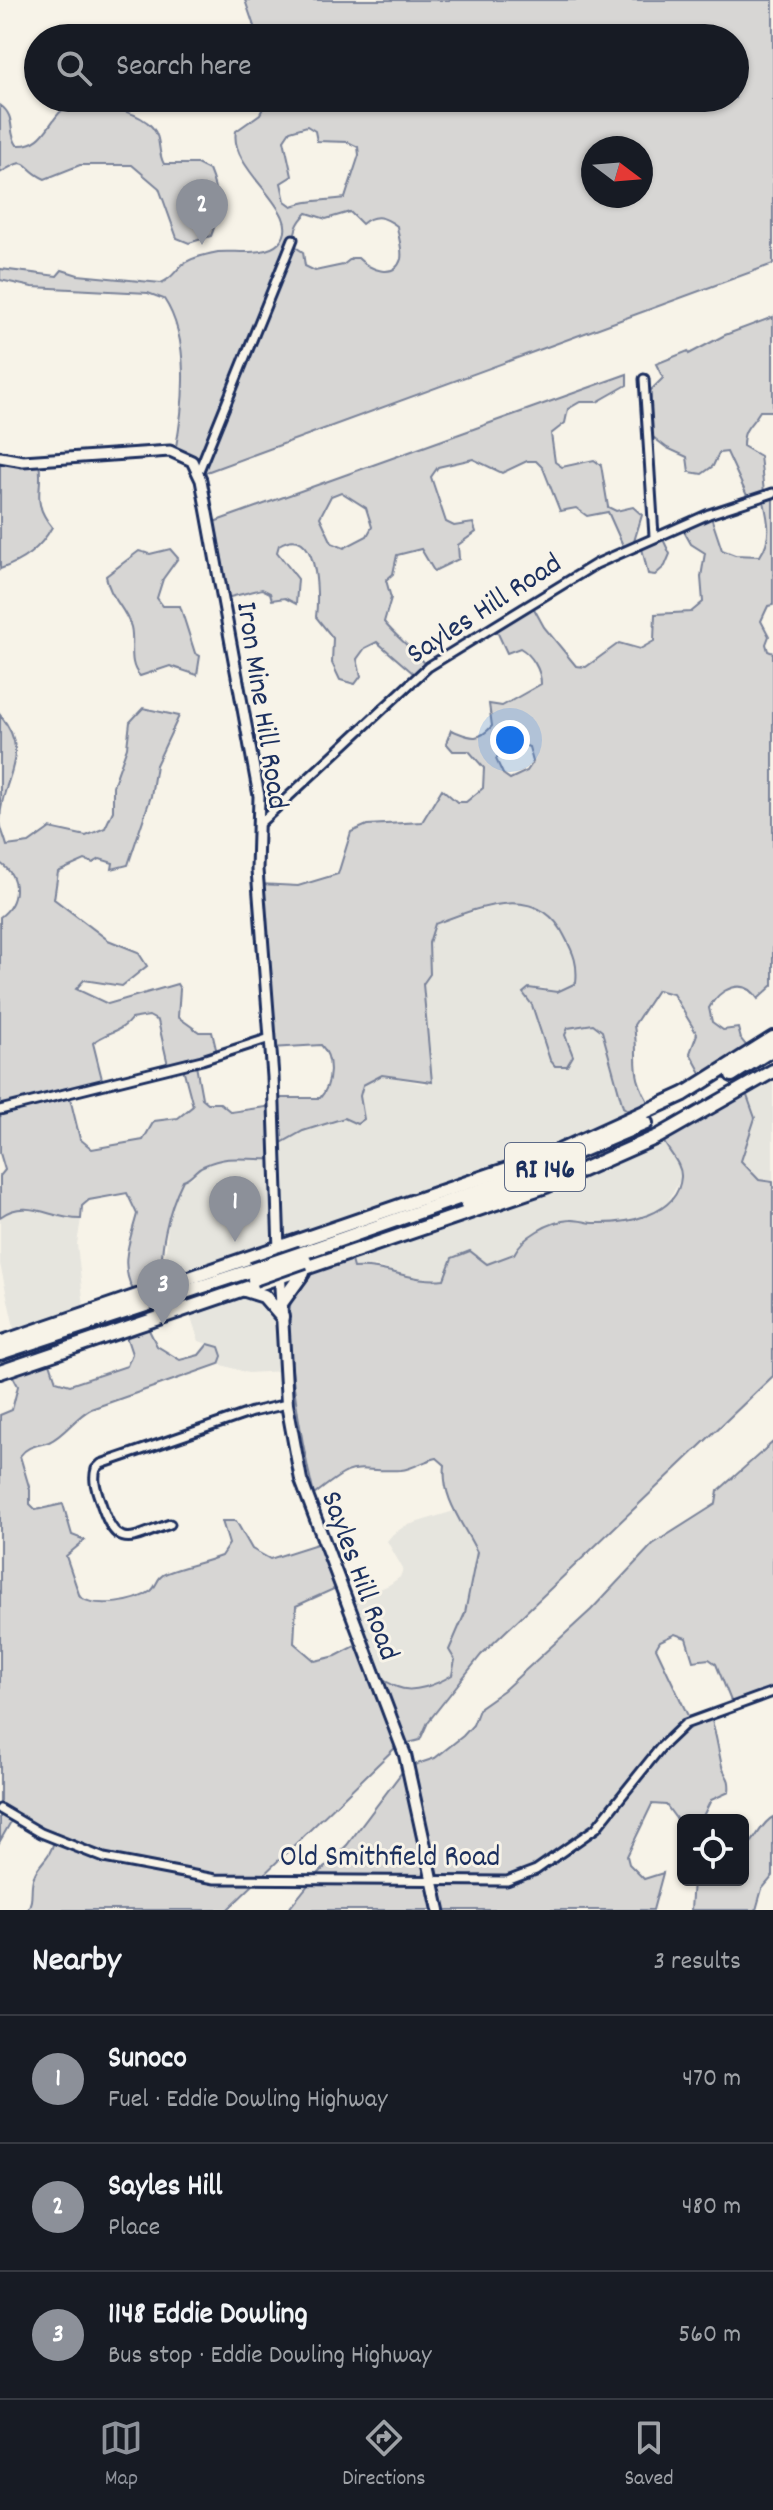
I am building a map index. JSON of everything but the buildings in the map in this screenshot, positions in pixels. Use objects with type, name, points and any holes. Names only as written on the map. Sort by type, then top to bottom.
[{"type":"highway","points":[[0,1343],[279,1250],[587,1140],[684,1094],[773,1038]]},
{"type":"highway","name":"RI 146","points":[[304,1261],[584,1151],[677,1107],[773,1049]]},
{"type":"highway","name":"RI 146","points":[[0,1353],[304,1261],[568,1168],[698,1107],[773,1061]]},
{"type":"highway","points":[[0,1372],[280,1278],[304,1261],[519,1196],[606,1161],[694,1118],[773,1071]]},
{"type":"highway","points":[[282,1302],[304,1261]]},
{"type":"highway","name":"RI 146","points":[[0,1364],[253,1274]]},
{"type":"highway","points":[[245,1290],[264,1296],[282,1317]]},
{"type":"main road","name":"Sayles Hill Road","points":[[280,1278],[287,1404],[309,1507],[413,1783],[439,1910]]},
{"type":"street","points":[[198,473],[293,239]]},
{"type":"street","points":[[644,379],[654,536]]},
{"type":"street","points":[[0,457],[23,461],[170,451],[192,461],[198,473]]},
{"type":"street","name":"Iron Mine Hill Road","points":[[198,473],[255,762],[259,824],[257,870],[270,1038],[279,1250]]},
{"type":"street","name":"Sayles Hill Road","points":[[259,824],[428,667],[596,564],[654,536],[773,493]]},
{"type":"street","points":[[0,1110],[202,1060],[270,1038]]},
{"type":"street","name":"Sayles Hill Road","points":[[279,1250],[280,1278]]},
{"type":"street","points":[[170,1524],[126,1539],[117,1537],[109,1529],[96,1489],[96,1469],[101,1464],[252,1412],[287,1404]]},
{"type":"street","name":"Old Smithfield Road","points":[[0,1809],[41,1833],[128,1865],[241,1880],[507,1881],[536,1870],[596,1828],[685,1724],[773,1692]]},
{"type":"shaded area","points":[[245,0],[773,0],[773,264],[201,474],[175,452],[183,394],[182,353],[173,315],[164,299],[148,293],[32,287],[0,280],[0,269],[57,276],[62,270],[78,275],[161,283],[183,264],[200,256],[273,247],[285,231],[283,219],[243,162],[236,131],[261,112],[749,112],[749,24],[253,24]],"holes":[[[307,126],[315,131],[317,141],[348,142],[358,147],[359,155],[345,198],[292,206],[285,201],[281,183],[292,176],[284,140],[290,131]],[[350,212],[362,224],[376,217],[397,226],[401,259],[393,270],[381,270],[358,258],[315,271],[305,266],[303,252],[295,243],[295,234],[300,220],[307,213],[326,219]]]},
{"type":"shaded area","points":[[0,105],[8,114],[17,145],[28,144],[43,134],[61,112],[126,112],[137,116],[152,127],[164,164],[197,164],[209,170],[217,203],[211,236],[189,243],[177,238],[159,188],[132,165],[80,165],[45,179],[21,163],[0,173]]},
{"type":"shaded area","points":[[773,317],[773,411],[760,411],[746,431],[743,446],[760,456],[764,492],[773,494],[773,605],[768,606],[761,621],[769,636],[766,644],[768,651],[773,653],[773,985],[758,999],[746,988],[732,988],[719,995],[709,1008],[712,1022],[723,1030],[738,1028],[741,1039],[753,1054],[706,1082],[690,1053],[697,1034],[673,994],[657,990],[634,1025],[640,1086],[653,1110],[638,1117],[623,1107],[602,1031],[593,1024],[568,1028],[565,1035],[573,1056],[567,1066],[555,1066],[550,1060],[532,1005],[523,993],[529,988],[557,992],[576,983],[573,954],[554,920],[540,909],[524,904],[489,906],[452,917],[435,924],[429,943],[430,974],[423,984],[432,1082],[382,1075],[363,1085],[360,1096],[364,1119],[357,1124],[344,1118],[303,1131],[278,1145],[273,1159],[231,1159],[200,1167],[183,1180],[173,1204],[163,1245],[165,1283],[133,1290],[126,1261],[137,1214],[127,1193],[89,1200],[82,1206],[81,1219],[30,1209],[10,1211],[0,1217],[0,1176],[5,1170],[0,1153],[0,917],[11,905],[15,890],[12,875],[0,863],[0,822],[7,846],[29,843],[50,828],[86,836],[105,828],[113,811],[113,786],[127,747],[130,722],[143,708],[179,716],[156,765],[151,796],[128,865],[112,869],[113,863],[100,859],[93,863],[85,860],[58,872],[54,899],[108,940],[138,952],[147,966],[122,986],[84,980],[76,989],[108,1004],[177,984],[180,989],[178,1017],[199,1032],[212,1032],[217,1053],[195,1060],[202,1098],[208,1103],[220,1103],[231,1112],[272,1106],[274,1098],[320,1098],[330,1072],[328,1057],[321,1045],[271,1048],[260,884],[298,886],[338,874],[351,832],[367,825],[422,822],[442,789],[457,802],[466,802],[483,788],[484,768],[469,751],[453,751],[446,743],[451,730],[468,736],[482,735],[492,726],[489,704],[502,706],[541,684],[538,668],[532,659],[520,648],[507,653],[494,625],[532,605],[544,627],[576,666],[586,667],[619,643],[640,649],[654,641],[655,614],[691,612],[703,602],[701,577],[705,553],[691,544],[681,526],[710,514],[722,550],[735,555],[760,556],[768,535],[763,497],[749,500],[727,452],[719,453],[713,466],[702,474],[689,472],[687,457],[667,448],[649,434],[646,395],[663,378],[656,364],[688,351],[689,354],[725,335]],"holes":[[[516,742],[529,747],[533,762],[527,771],[510,779],[503,774],[496,759],[506,743]],[[149,1016],[158,1021],[168,1065],[182,1064],[193,1106],[178,1118],[154,1121],[143,1140],[92,1149],[80,1139],[69,1094],[103,1083],[93,1043],[123,1027],[131,1019]]]},
{"type":"shaded area","points":[[627,374],[627,385],[597,402],[580,402],[568,409],[565,423],[551,434],[555,462],[562,467],[594,460],[601,465],[608,507],[616,511],[633,507],[642,515],[632,548],[625,550],[608,512],[587,516],[576,508],[560,511],[543,468],[536,461],[527,461],[502,473],[473,459],[438,467],[431,477],[446,522],[454,526],[473,523],[476,532],[458,545],[459,559],[434,571],[421,549],[397,555],[393,574],[386,580],[391,598],[384,622],[425,665],[414,674],[377,642],[365,648],[357,659],[361,676],[355,684],[340,680],[332,663],[333,638],[316,617],[316,578],[309,551],[302,543],[292,540],[279,545],[277,552],[298,579],[296,604],[285,598],[272,600],[270,593],[262,589],[226,598],[211,523]],"holes":[[[341,492],[366,508],[372,527],[367,536],[344,548],[332,543],[320,517],[331,496]]]},
{"type":"shaded area","points":[[0,457],[39,463],[41,509],[52,527],[30,553],[0,569]]},
{"type":"shaded area","points":[[661,535],[670,554],[665,566],[655,575],[648,574],[641,544]]},
{"type":"shaded area","points":[[170,549],[178,558],[163,579],[157,598],[163,606],[180,606],[195,653],[200,656],[197,675],[170,666],[140,676],[132,659],[131,627],[110,590],[106,576],[139,551],[150,554]]},
{"type":"shaded area","points":[[0,715],[10,730],[15,755],[1,806],[0,822]]},
{"type":"shaded area","points":[[527,902],[557,919],[578,964],[576,983],[557,992],[540,987],[532,1005],[550,1060],[573,1056],[565,1035],[568,1028],[593,1024],[602,1031],[617,1089],[638,1118],[165,1283],[160,1271],[166,1252],[169,1210],[183,1180],[193,1177],[200,1167],[239,1155],[256,1160],[303,1131],[344,1118],[357,1124],[364,1119],[360,1096],[363,1084],[382,1075],[424,1084],[432,1082],[423,984],[430,973],[429,943],[435,924],[500,904]]},
{"type":"shaded area","points":[[773,1069],[773,1182],[759,1181],[741,1161],[755,1118],[745,1090]]},
{"type":"shaded area","points":[[745,1090],[755,1118],[741,1161],[759,1180],[773,1182],[773,1376],[481,1655],[428,1722],[420,1740],[397,1746],[227,1910],[27,1910],[34,1876],[54,1841],[13,1818],[0,1841],[0,1415],[12,1410],[18,1386],[9,1369],[48,1357],[56,1381],[70,1385],[127,1366],[132,1354],[125,1333],[147,1326],[157,1346],[180,1360],[199,1355],[208,1344],[219,1347],[222,1356],[219,1364],[91,1409],[55,1439],[30,1448],[20,1456],[30,1490],[30,1504],[36,1510],[63,1504],[72,1535],[85,1540],[66,1556],[80,1597],[106,1603],[144,1595],[163,1575],[221,1556],[229,1544],[222,1521],[236,1521],[252,1549],[270,1559],[320,1543],[336,1588],[296,1606],[294,1643],[315,1661],[336,1656],[359,1644],[379,1680],[403,1689],[433,1685],[452,1675],[455,1660],[449,1650],[465,1613],[477,1552],[454,1510],[446,1488],[445,1465],[437,1458],[401,1470],[362,1469],[348,1472],[314,1495],[299,1420],[291,1355],[289,1326],[296,1287],[314,1272],[350,1257],[353,1268],[377,1269],[421,1279],[444,1279],[452,1258],[470,1251],[487,1264],[514,1254],[530,1236],[554,1223],[573,1220],[621,1222],[648,1215],[671,1201],[681,1177],[679,1167],[662,1138]]},
{"type":"shaded area","points":[[662,1138],[680,1167],[681,1178],[666,1206],[644,1217],[615,1223],[571,1220],[556,1223],[530,1236],[514,1254],[487,1265],[449,1272],[445,1279],[422,1281],[376,1266],[353,1268],[350,1257]]},
{"type":"shaded area","points":[[28,1207],[71,1220],[81,1219],[77,1244],[84,1307],[15,1332],[0,1264],[0,1217],[8,1211]]},
{"type":"shaded area","points":[[278,1280],[283,1371],[248,1373],[219,1364],[219,1348],[199,1341],[189,1312]]},
{"type":"shaded area","points":[[773,1442],[773,1692],[733,1706],[716,1664],[709,1659],[693,1661],[686,1638],[675,1634],[660,1641],[656,1648],[689,1718],[711,1716],[729,1792],[711,1800],[704,1814],[677,1814],[677,1820],[666,1805],[652,1804],[627,1856],[629,1864],[644,1879],[663,1873],[653,1910],[288,1910],[308,1885],[306,1879],[314,1878],[347,1845],[405,1768],[435,1758],[463,1736],[473,1725],[480,1707],[504,1690],[591,1610],[653,1544],[716,1504],[718,1491]]},
{"type":"shaded area","points":[[454,1511],[477,1552],[465,1613],[449,1650],[455,1660],[452,1675],[432,1688],[398,1688],[379,1680],[345,1604],[400,1577],[403,1569],[387,1541],[393,1534],[405,1526]]},
{"type":"shaded area","points":[[773,1817],[773,1876],[762,1889],[756,1910],[691,1910],[693,1886],[749,1886],[749,1845]]},
{"type":"place","name":"Sayles Hill","points":[[202,245]]},
{"type":"place","name":"Sunoco","points":[[235,1242]]},
{"type":"place","name":"1148 Eddie Dowling","points":[[163,1325]]}]
